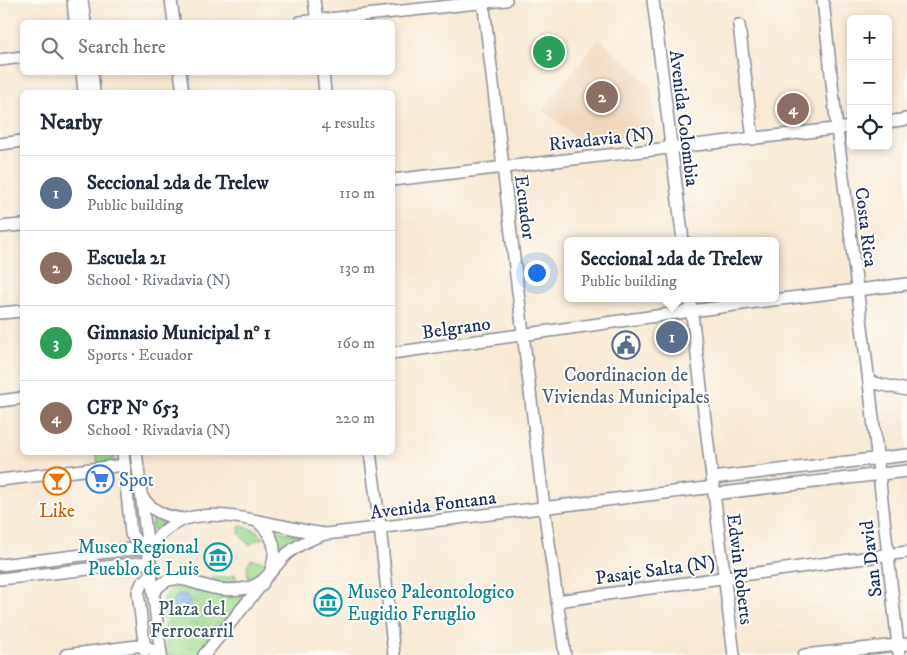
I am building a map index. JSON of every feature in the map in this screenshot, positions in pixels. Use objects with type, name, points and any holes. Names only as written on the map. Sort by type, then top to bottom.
[{"type":"street","points":[[73,0],[76,20]]},
{"type":"street","points":[[82,0],[85,20]]},
{"type":"street","points":[[171,0],[174,20]]},
{"type":"street","points":[[314,0],[316,20]]},
{"type":"street","points":[[332,20],[483,1],[506,0]]},
{"type":"street","name":"Avenida Colombia","points":[[653,0],[682,237]]},
{"type":"street","name":"Costa Rica","points":[[823,0],[836,129],[858,290],[876,459]]},
{"type":"street","name":"Ecuador","points":[[483,1],[544,508],[565,655]]},
{"type":"street","points":[[739,25],[753,139]]},
{"type":"street","points":[[0,60],[20,57]]},
{"type":"street","points":[[82,75],[84,90]]},
{"type":"street","points":[[92,75],[94,90]]},
{"type":"street","points":[[180,75],[183,90]]},
{"type":"street","points":[[323,75],[325,90]]},
{"type":"street","points":[[892,121],[907,119]]},
{"type":"street","name":"Rivadavia (N)","points":[[395,180],[847,128]]},
{"type":"street","points":[[0,144],[20,142]]},
{"type":"street","points":[[0,227],[20,225]]},
{"type":"street","name":"Belgrano","points":[[779,300],[907,284]]},
{"type":"street","points":[[691,302],[713,486]]},
{"type":"street","name":"Belgrano","points":[[395,353],[763,302]]},
{"type":"street","points":[[0,313],[20,310]]},
{"type":"street","points":[[869,382],[907,390]]},
{"type":"street","points":[[0,401],[20,398]]},
{"type":"street","points":[[123,455],[132,534],[137,542],[149,547]]},
{"type":"street","points":[[66,655],[145,650],[159,655],[149,547],[136,455]]},
{"type":"street","points":[[370,455],[394,655]]},
{"type":"street","points":[[713,486],[907,455]]},
{"type":"street","name":"San David","points":[[876,459],[887,555],[901,648]]},
{"type":"street","points":[[0,480],[124,469],[140,484]]},
{"type":"street","points":[[713,486],[907,471]]},
{"type":"street","name":"Avenida Fontana","points":[[149,547],[167,528],[184,519],[222,516],[326,534],[713,486]]},
{"type":"street","name":"Edwin Roberts","points":[[713,486],[734,655]]},
{"type":"street","points":[[142,497],[148,505],[158,512],[184,519]]},
{"type":"street","points":[[204,655],[267,578],[272,567],[275,549],[270,534],[258,522]]},
{"type":"street","name":"Avenida Fontana","points":[[154,592],[162,582],[178,578],[216,589],[250,588],[267,578],[295,548],[326,534]]},
{"type":"street","points":[[0,564],[149,547]]},
{"type":"street","name":"Pasaje Salta (N)","points":[[557,601],[907,552]]},
{"type":"street","points":[[0,579],[150,562]]},
{"type":"street","points":[[145,650],[138,592],[142,583],[152,575]]},
{"type":"street","points":[[804,655],[901,648]]},
{"type":"shaded area","points":[[599,38],[649,84],[656,125],[645,135],[581,142],[543,110]]},
{"type":"green space","points":[[96,455],[114,455],[111,462],[98,464]]},
{"type":"green space","points":[[152,514],[165,522],[155,531],[152,530]]},
{"type":"green space","points":[[239,525],[257,531],[264,538],[249,545],[240,535]]},
{"type":"green space","points":[[276,530],[306,536],[282,547],[274,533]]},
{"type":"green space","points":[[251,559],[267,562],[259,573],[248,579],[247,566]]},
{"type":"green space","points":[[235,574],[237,582],[225,584],[213,582],[212,576],[224,578]]},
{"type":"green space","name":"Plaza del Ferrocarril","points":[[180,585],[224,596],[241,595],[251,591],[200,655],[167,655],[163,603],[169,591]]},
{"type":"water","points":[[178,594],[186,594],[191,599],[189,610],[178,612],[173,607],[173,599]]},
{"type":"place","name":"Gimnasio Municipal n° 1","points":[[549,52]]},
{"type":"place","name":"Escuela 21","points":[[602,97]]},
{"type":"place","name":"CFP N° 653","points":[[793,109]]},
{"type":"place","name":"Seccional 2da de Trelew","points":[[672,337]]},
{"type":"place","name":"Coordinacion de Viviendas Municipales","points":[[626,345]]},
{"type":"place","name":"Spot","points":[[100,479]]},
{"type":"place","name":"Like","points":[[57,481]]},
{"type":"place","name":"Museo Regional Pueblo de Luis","points":[[218,557]]},
{"type":"place","name":"Museo Paleontologico Eugidio Feruglio","points":[[328,602]]}]
